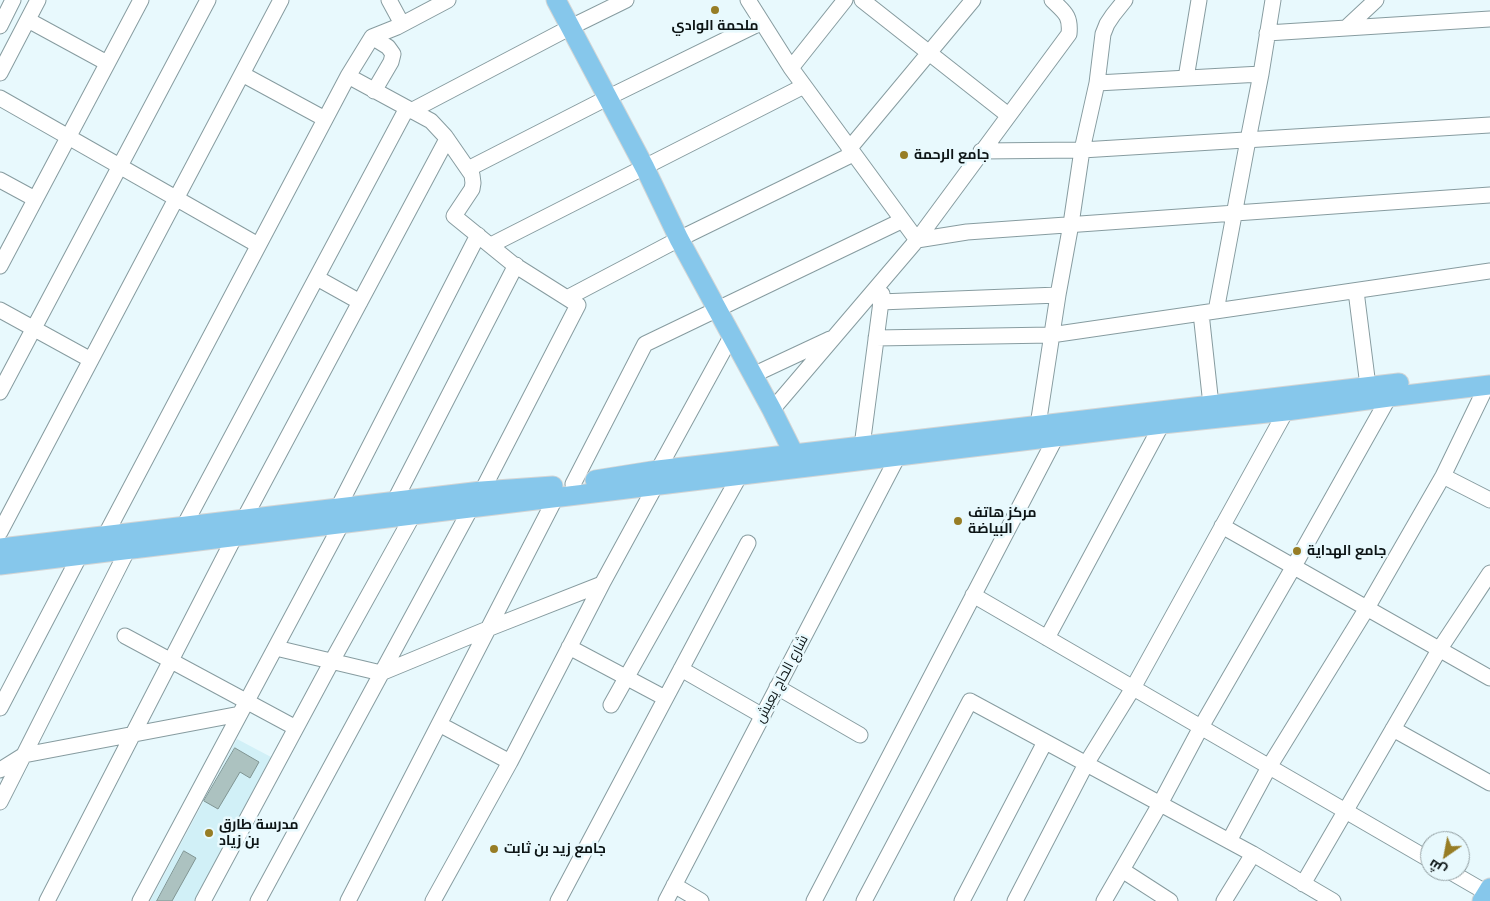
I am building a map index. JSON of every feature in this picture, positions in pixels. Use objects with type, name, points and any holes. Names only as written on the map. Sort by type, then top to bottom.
[{"type":"main road","points":[[556,0],[645,168],[679,239],[794,454]]},
{"type":"main road","points":[[0,548],[244,519],[412,515],[556,497],[794,454],[1368,386],[1489,381]]},
{"type":"main road","points":[[0,564],[234,536],[340,516],[394,502],[482,491],[657,478],[740,475],[1162,424],[1286,411],[1489,381]]},
{"type":"street","points":[[0,73],[38,0]]},
{"type":"street","points":[[0,266],[141,0]]},
{"type":"street","points":[[0,392],[208,0]]},
{"type":"street","points":[[0,532],[281,0]]},
{"type":"street","points":[[389,0],[402,24]]},
{"type":"street","points":[[105,536],[348,76],[372,37],[448,0]]},
{"type":"street","points":[[184,526],[409,109],[626,0]]},
{"type":"street","points":[[748,0],[791,68],[917,240]]},
{"type":"street","points":[[791,68],[845,0]]},
{"type":"street","points":[[862,0],[928,54],[1008,115]]},
{"type":"street","points":[[567,298],[851,152],[973,0]]},
{"type":"street","points":[[772,410],[917,240],[1069,34],[1070,23],[1066,14],[1052,0]]},
{"type":"street","points":[[1038,425],[1082,150],[1097,83],[1104,34],[1107,24],[1124,0]]},
{"type":"street","points":[[1186,78],[1199,0]]},
{"type":"street","points":[[1211,405],[1209,312],[1234,213],[1261,74],[1273,0]]},
{"type":"street","points":[[1346,28],[1376,0]]},
{"type":"street","points":[[0,26],[7,6]]},
{"type":"street","points":[[1268,33],[1490,18]]},
{"type":"street","points":[[28,20],[107,64]]},
{"type":"street","points":[[468,170],[607,98],[762,22]]},
{"type":"street","points":[[372,37],[388,47],[392,54],[391,62],[374,91]]},
{"type":"street","points":[[242,74],[325,119]]},
{"type":"street","points":[[1097,83],[1261,74]]},
{"type":"street","points":[[348,76],[431,121],[447,138],[472,175],[472,189],[454,216],[516,265],[578,305],[482,491]]},
{"type":"street","points":[[491,245],[804,86]]},
{"type":"street","points":[[0,98],[258,245]]},
{"type":"street","points":[[981,151],[1082,150],[1490,125]]},
{"type":"street","points":[[244,519],[447,138]]},
{"type":"street","points":[[0,180],[35,199]]},
{"type":"street","points":[[917,240],[968,232],[1490,195]]},
{"type":"street","points":[[573,484],[645,344],[902,221]]},
{"type":"street","points":[[140,901],[276,648],[478,235]]},
{"type":"street","points":[[394,502],[516,265]]},
{"type":"street","points":[[876,338],[1051,335],[1490,271]]},
{"type":"street","points":[[862,446],[880,302],[886,277]]},
{"type":"street","points":[[317,278],[360,302]]},
{"type":"street","points":[[1356,291],[1368,386]]},
{"type":"street","points":[[880,302],[1058,295]]},
{"type":"street","points":[[0,310],[91,360]]},
{"type":"street","points":[[432,901],[510,762],[732,335]]},
{"type":"street","points":[[753,375],[836,336]]},
{"type":"street","points":[[1229,841],[1269,768],[1367,608],[1444,476],[1489,381]]},
{"type":"street","points":[[1104,901],[1389,397]]},
{"type":"street","points":[[1015,901],[1086,764],[1133,688],[1286,411]]},
{"type":"street","points":[[1047,638],[1162,424]]},
{"type":"street","points":[[814,901],[1056,437]]},
{"type":"street","name":"شارع الحاج يعيش","points":[[666,901],[898,456]]},
{"type":"street","points":[[611,705],[740,475]]},
{"type":"street","points":[[1444,476],[1490,500]]},
{"type":"street","points":[[352,899],[439,724],[556,497]]},
{"type":"street","points":[[258,901],[471,508]]},
{"type":"street","points":[[203,901],[412,515]]},
{"type":"street","points":[[1222,526],[1490,678]]},
{"type":"street","points":[[47,901],[234,536]]},
{"type":"street","points":[[558,901],[748,543]]},
{"type":"street","points":[[0,802],[128,549]]},
{"type":"street","points":[[0,708],[80,555]]},
{"type":"street","points":[[1303,884],[1439,650],[1489,576]]},
{"type":"street","points":[[276,648],[382,673],[602,584]]},
{"type":"street","points":[[973,595],[1420,854]]},
{"type":"street","points":[[126,636],[171,661],[244,708],[296,728]]},
{"type":"street","points":[[570,647],[665,698]]},
{"type":"street","points":[[681,669],[763,716]]},
{"type":"street","points":[[777,688],[860,735]]},
{"type":"street","points":[[864,901],[970,701],[1253,854],[1333,901]]},
{"type":"street","points":[[0,770],[24,755],[133,734],[244,708]]},
{"type":"street","points":[[439,724],[510,762]]},
{"type":"street","points":[[1393,729],[1490,783]]},
{"type":"street","points":[[962,901],[1045,742]]},
{"type":"street","points":[[1224,901],[1253,854]]},
{"type":"street","points":[[1122,870],[1170,901]]},
{"type":"street","points":[[1465,881],[1486,894]]},
{"type":"street","points":[[674,885],[701,901]]},
{"type":"shaded area","points":[[237,739],[271,757],[194,901],[150,901]]},
{"type":"building","points":[[235,748],[259,762],[250,778],[240,772],[218,809],[204,801]]},
{"type":"building","points":[[184,851],[196,858],[172,901],[157,901]]},
{"type":"place","name":"ملحمة الوادي","points":[[715,10]]},
{"type":"place","name":"جامع الرحمة","points":[[904,155]]},
{"type":"place","name":"مركز هاتف البياضة","points":[[958,521]]},
{"type":"place","name":"جامع الهداية","points":[[1297,551]]},
{"type":"place","name":"مدرسة طارق بن زياد","points":[[209,833]]},
{"type":"place","name":"جامع زيد بن ثابت","points":[[494,849]]}]
